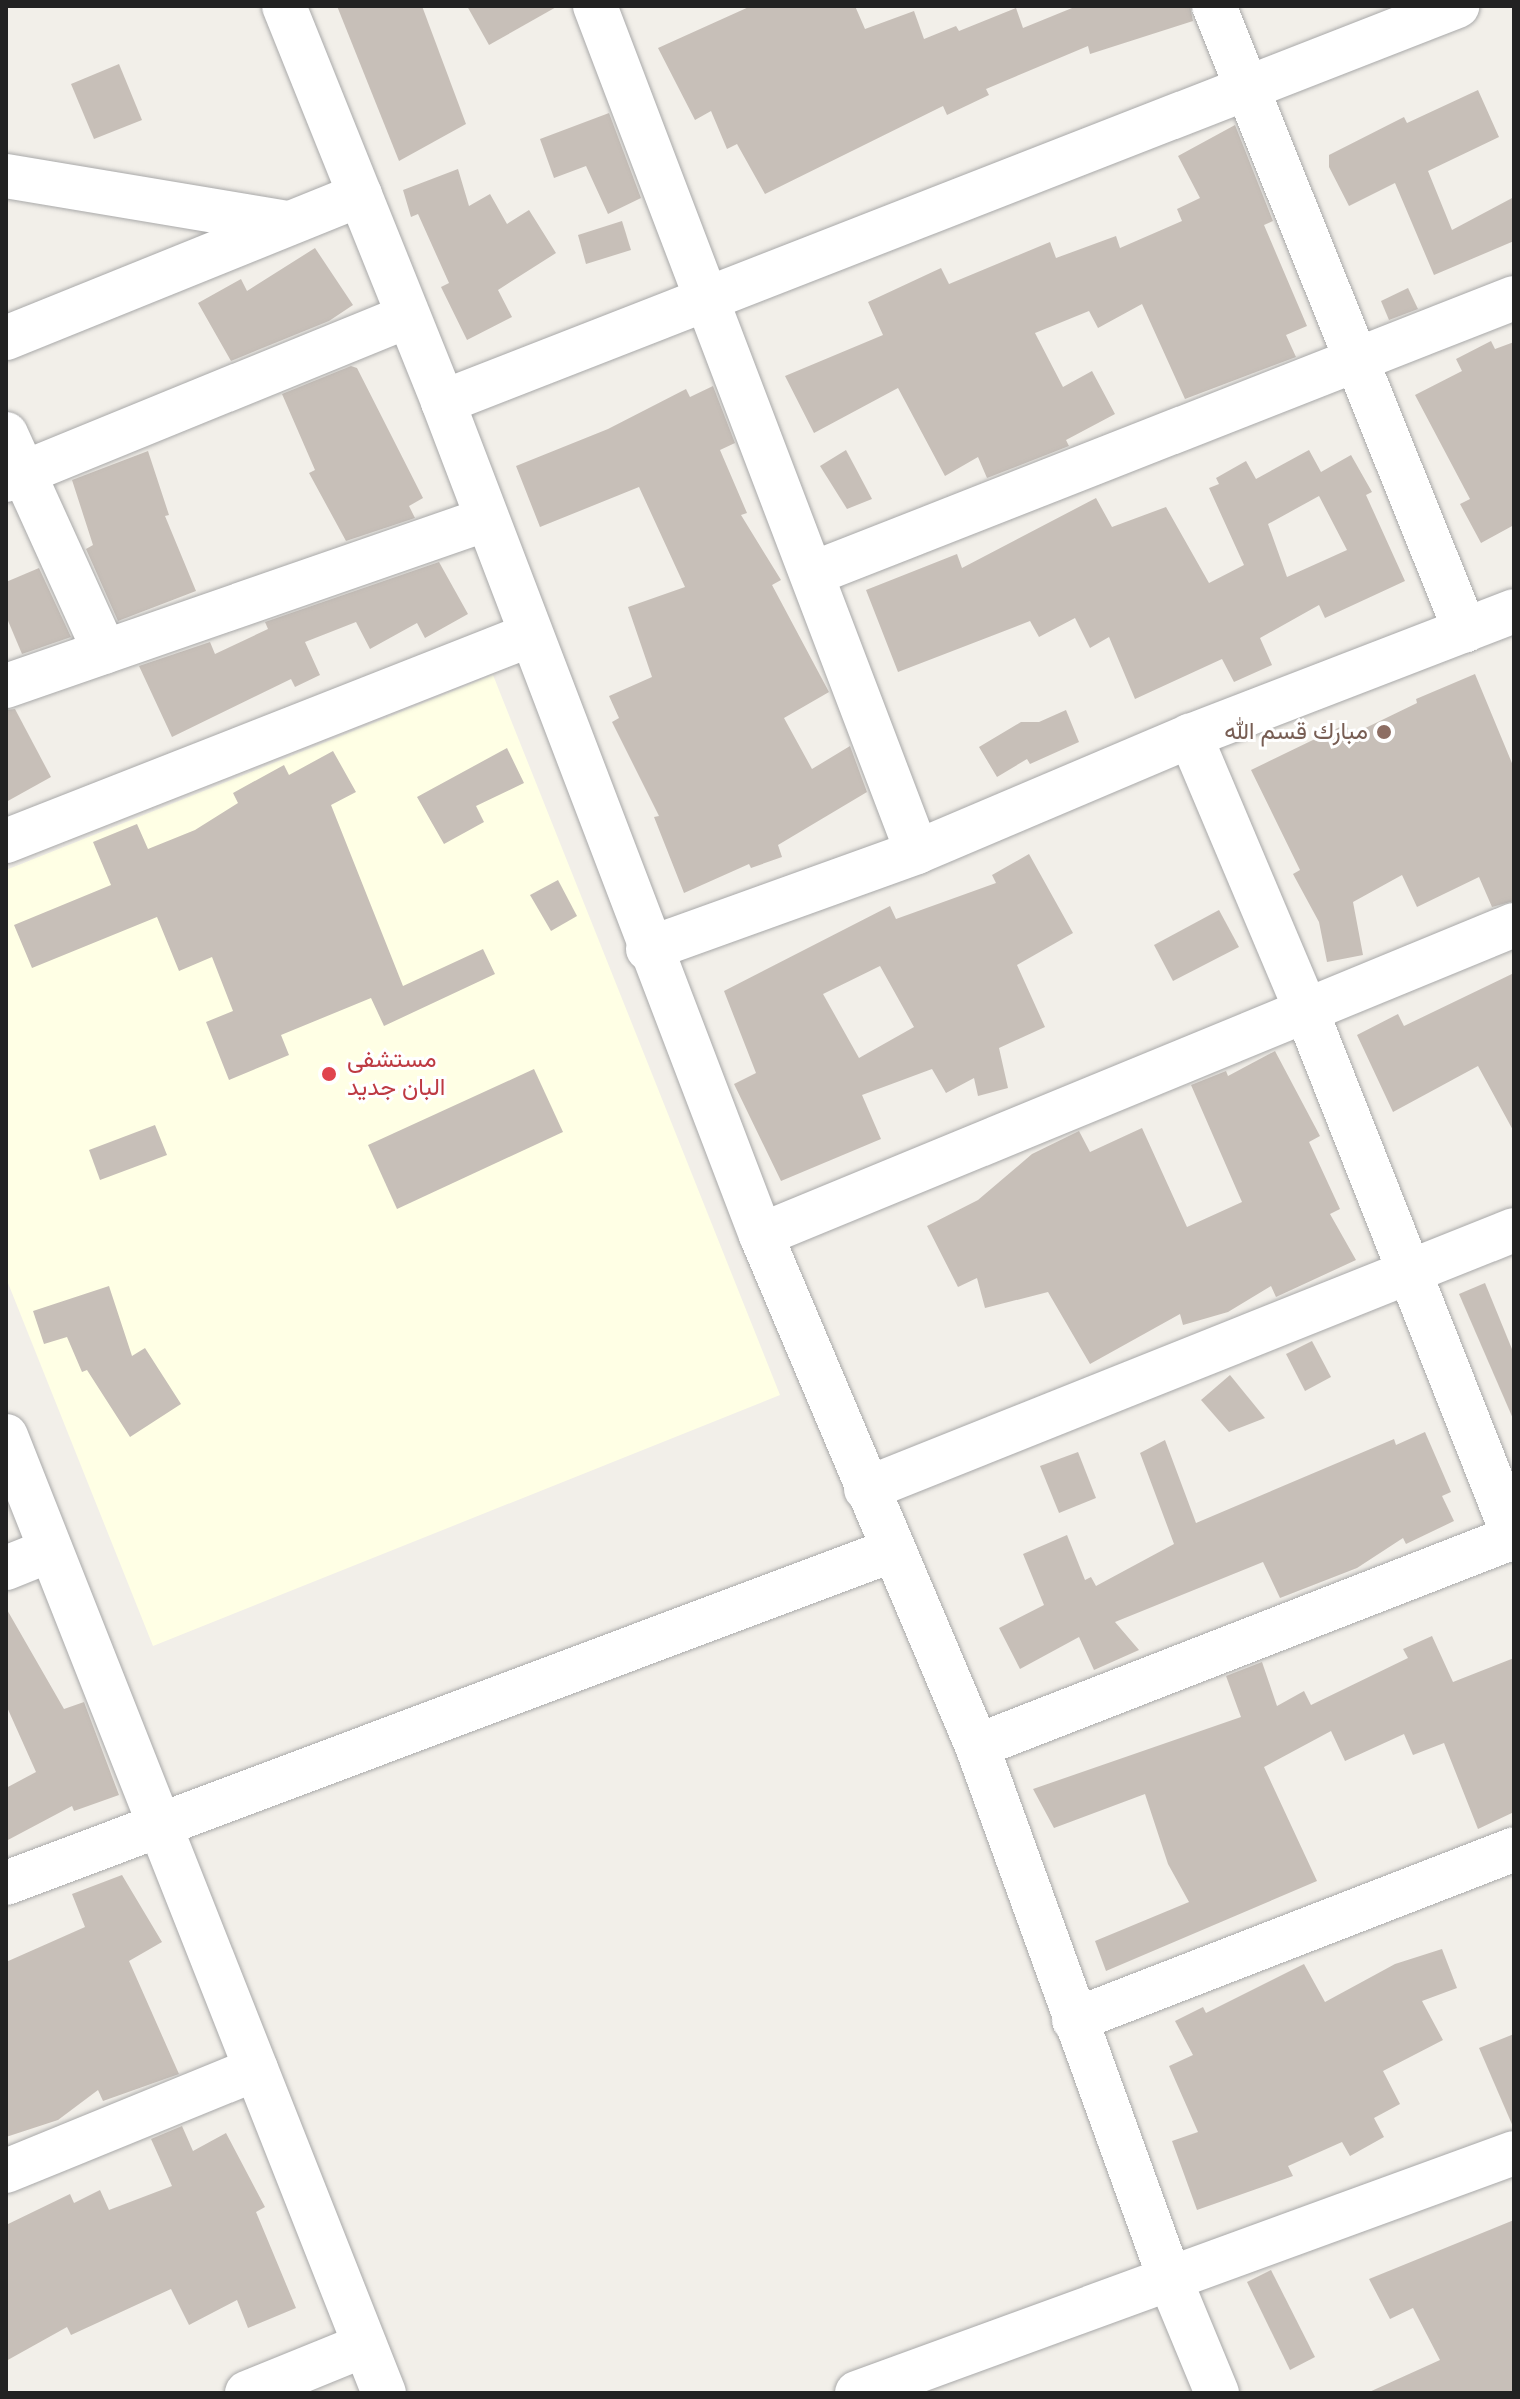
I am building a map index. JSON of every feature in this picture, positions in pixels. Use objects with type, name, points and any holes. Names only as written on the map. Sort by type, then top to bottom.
[{"type":"street","points":[[284,6],[443,402],[648,949],[761,1235],[977,1746],[1171,2282],[1217,2393]]},
{"type":"street","points":[[1214,6],[1465,630]]},
{"type":"street","points":[[443,402],[1457,6]]},
{"type":"street","points":[[600,7],[706,300],[814,573],[917,852]]},
{"type":"street","points":[[6,176],[288,223]]},
{"type":"street","points":[[6,338],[360,195]]},
{"type":"street","points":[[814,573],[1514,298]]},
{"type":"street","points":[[105,652],[11,462],[408,316]]},
{"type":"street","points":[[6,686],[487,519]]},
{"type":"street","points":[[648,949],[917,852],[1190,736],[1514,611]]},
{"type":"street","points":[[6,841],[530,635]]},
{"type":"street","points":[[977,1746],[1514,1537],[1405,1271],[1306,1010],[1190,736]]},
{"type":"street","points":[[761,1235],[1514,925]]},
{"type":"street","points":[[866,1489],[1514,1230]]},
{"type":"street","points":[[6,1436],[384,2393]]},
{"type":"street","points":[[6,1568],[51,1550]]},
{"type":"street","points":[[6,1883],[158,1822],[893,1550]]},
{"type":"street","points":[[1074,2020],[1514,1849]]},
{"type":"street","points":[[6,2171],[256,2069]]},
{"type":"street","points":[[857,2393],[1171,2282],[1514,2153]]},
{"type":"street","points":[[247,2393],[365,2345]]},
{"type":"shaded area","name":"مستشفى البان جديد","points":[[493,675],[780,1395],[153,1646],[6,1278],[6,870]]},
{"type":"building","points":[[337,6],[422,6],[466,124],[399,161]]},
{"type":"building","points":[[467,6],[558,6],[489,45]]},
{"type":"building","points":[[751,6],[855,6],[865,29],[914,11],[924,39],[956,26],[959,31],[1016,8],[1023,28],[1077,6],[1190,6],[1193,21],[1090,54],[1088,46],[986,89],[989,95],[947,115],[943,106],[765,194],[737,144],[727,149],[711,111],[695,120],[658,48]]},
{"type":"building","points":[[119,64],[142,120],[94,139],[71,84]]},
{"type":"building","points":[[1478,90],[1499,137],[1428,171],[1452,230],[1514,197],[1514,241],[1434,275],[1395,183],[1349,206],[1329,167],[1329,155],[1404,117],[1407,123]]},
{"type":"building","points":[[609,113],[641,198],[608,214],[586,166],[554,178],[540,139]]},
{"type":"building","points":[[1235,125],[1273,221],[1264,225],[1307,326],[1286,335],[1296,357],[1185,399],[1142,304],[1098,328],[1089,311],[1035,333],[1063,387],[1092,371],[1115,414],[1066,440],[1069,446],[987,478],[978,457],[945,476],[898,388],[814,433],[785,376],[883,335],[868,302],[941,268],[949,284],[1050,242],[1056,258],[1116,236],[1120,248],[1182,221],[1177,209],[1200,198],[1178,156]]},
{"type":"building","points":[[458,169],[469,206],[490,194],[507,224],[529,210],[556,253],[498,290],[512,317],[467,340],[441,287],[449,283],[418,214],[411,217],[403,190]]},
{"type":"building","points":[[622,221],[631,250],[586,264],[578,235]]},
{"type":"building","points":[[315,248],[353,305],[329,321],[231,361],[198,303],[241,279],[247,291]]},
{"type":"building","points":[[1408,288],[1418,309],[1389,320],[1381,301]]},
{"type":"building","points":[[1491,341],[1495,349],[1514,342],[1514,525],[1481,543],[1460,504],[1470,499],[1415,395],[1462,371],[1456,359]]},
{"type":"building","points":[[351,366],[357,368],[423,498],[409,506],[415,518],[346,541],[309,473],[315,470],[282,394]]},
{"type":"building","points":[[713,386],[735,443],[720,450],[747,513],[741,515],[781,580],[772,585],[829,692],[784,718],[812,769],[850,746],[867,792],[778,845],[782,857],[751,868],[749,864],[684,893],[654,817],[659,816],[612,722],[619,718],[609,696],[652,677],[628,607],[685,587],[639,487],[540,527],[516,466],[608,429],[686,389],[690,397]]},
{"type":"building","points":[[846,450],[872,499],[847,509],[820,466]]},
{"type":"building","points":[[1309,450],[1321,472],[1351,455],[1372,492],[1366,495],[1405,581],[1325,618],[1319,605],[1260,638],[1272,665],[1234,682],[1222,659],[1135,699],[1109,637],[1090,648],[1075,618],[1039,637],[1030,621],[898,672],[866,590],[957,554],[962,568],[1096,498],[1112,527],[1166,507],[1209,583],[1244,565],[1209,488],[1219,484],[1216,478],[1246,461],[1256,479]],"holes":[[[1319,496],[1347,550],[1287,577],[1268,524]]]},
{"type":"building","points":[[148,451],[169,515],[165,516],[196,591],[118,621],[86,549],[93,545],[72,480]]},
{"type":"building","points":[[439,562],[468,614],[425,638],[417,623],[370,649],[356,622],[305,642],[320,675],[295,687],[291,679],[172,737],[139,666],[210,642],[215,654],[268,629],[265,622]]},
{"type":"building","points":[[39,568],[71,637],[22,654],[6,616],[6,582]]},
{"type":"building","points":[[1475,674],[1514,768],[1514,901],[1492,907],[1479,877],[1417,907],[1402,875],[1353,902],[1363,955],[1327,962],[1319,922],[1293,874],[1300,870],[1251,770],[1346,724],[1351,735],[1417,703],[1416,699]]},
{"type":"building","points":[[15,709],[51,777],[6,802],[6,710]]},
{"type":"building","points":[[1066,710],[1079,742],[1030,764],[1027,759],[997,777],[979,747],[1021,722],[1039,722]]},
{"type":"building","points":[[507,748],[524,783],[476,806],[484,822],[444,844],[417,797]]},
{"type":"building","points":[[333,751],[356,792],[331,805],[403,986],[483,949],[495,974],[384,1026],[371,998],[281,1035],[289,1055],[229,1080],[206,1022],[233,1011],[212,957],[179,971],[157,917],[32,968],[14,925],[111,885],[93,842],[137,824],[148,849],[195,830],[238,803],[233,793],[284,765],[289,775]]},
{"type":"building","points":[[1029,854],[1073,933],[1017,965],[1045,1027],[999,1048],[1008,1088],[978,1096],[974,1078],[946,1093],[932,1069],[862,1095],[881,1139],[781,1181],[734,1084],[756,1073],[724,991],[890,906],[896,919],[996,883],[992,875]],"holes":[[[880,966],[914,1027],[859,1058],[823,994]]]},
{"type":"building","points":[[558,880],[577,916],[551,931],[530,895]]},
{"type":"building","points":[[1219,910],[1239,947],[1173,981],[1154,945]]},
{"type":"building","points":[[1514,973],[1514,1132],[1478,1066],[1393,1112],[1357,1035],[1398,1014],[1404,1026]]},
{"type":"building","points":[[1275,1051],[1320,1136],[1309,1142],[1340,1209],[1330,1214],[1356,1260],[1276,1297],[1271,1286],[1228,1312],[1183,1325],[1180,1314],[1090,1364],[1048,1292],[985,1308],[977,1278],[958,1287],[927,1226],[978,1200],[1032,1154],[1079,1131],[1090,1152],[1142,1128],[1187,1227],[1242,1202],[1191,1085],[1226,1071],[1228,1076]]},
{"type":"building","points":[[534,1069],[563,1132],[397,1209],[368,1145]]},
{"type":"building","points":[[155,1125],[167,1155],[100,1180],[89,1150]]},
{"type":"building","points":[[1485,1283],[1514,1354],[1514,1421],[1459,1294]]},
{"type":"building","points":[[109,1286],[132,1356],[145,1348],[181,1404],[130,1437],[87,1370],[82,1372],[67,1337],[44,1344],[33,1311]]},
{"type":"building","points":[[1312,1341],[1331,1377],[1305,1391],[1286,1354]]},
{"type":"building","points":[[1230,1375],[1265,1418],[1229,1432],[1201,1400]]},
{"type":"building","points":[[1425,1432],[1451,1492],[1442,1496],[1454,1521],[1406,1544],[1403,1538],[1357,1568],[1280,1598],[1263,1562],[1115,1622],[1139,1650],[1094,1670],[1079,1637],[1020,1669],[999,1628],[1044,1605],[1023,1554],[1067,1535],[1085,1580],[1091,1577],[1096,1586],[1174,1544],[1140,1453],[1165,1440],[1196,1523],[1394,1439],[1396,1445]]},
{"type":"building","points":[[1078,1452],[1096,1498],[1059,1513],[1040,1466]]},
{"type":"building","points":[[6,1608],[64,1709],[84,1702],[119,1795],[74,1811],[72,1806],[6,1841],[6,1788],[36,1772],[6,1705]]},
{"type":"building","points":[[1432,1636],[1453,1682],[1514,1658],[1514,1812],[1478,1829],[1444,1743],[1413,1755],[1404,1734],[1345,1761],[1331,1731],[1264,1767],[1317,1881],[1106,1971],[1095,1941],[1189,1902],[1168,1864],[1145,1794],[1054,1828],[1033,1789],[1241,1717],[1226,1676],[1262,1662],[1277,1706],[1304,1691],[1311,1705],[1408,1658],[1403,1649]]},
{"type":"building","points":[[122,1875],[162,1942],[129,1961],[179,2074],[103,2101],[98,2090],[58,2120],[6,2137],[6,1962],[85,1927],[72,1894]]},
{"type":"building","points":[[1442,1949],[1457,1988],[1422,2001],[1443,2040],[1383,2071],[1400,2104],[1374,2118],[1384,2137],[1350,2156],[1342,2142],[1288,2166],[1293,2176],[1197,2210],[1172,2141],[1198,2132],[1169,2066],[1193,2055],[1175,2021],[1203,2007],[1206,2013],[1304,1964],[1325,2002],[1395,1964]]},
{"type":"building","points":[[1514,2034],[1514,2129],[1479,2048]]},
{"type":"building","points":[[182,2126],[193,2151],[226,2133],[265,2207],[256,2212],[296,2308],[248,2328],[237,2300],[189,2325],[171,2289],[71,2335],[67,2327],[6,2361],[6,2225],[70,2194],[74,2203],[100,2190],[109,2210],[172,2186],[151,2139]]},
{"type":"building","points":[[1514,2220],[1514,2393],[1367,2393],[1440,2360],[1413,2308],[1390,2319],[1369,2279]]},
{"type":"building","points":[[1271,2270],[1315,2357],[1290,2370],[1247,2282]]},
{"type":"place","name":"مبارك قسم الله","points":[[1384,732]]},
{"type":"place","name":"مستشفى البان جديد","points":[[329,1074]]}]
